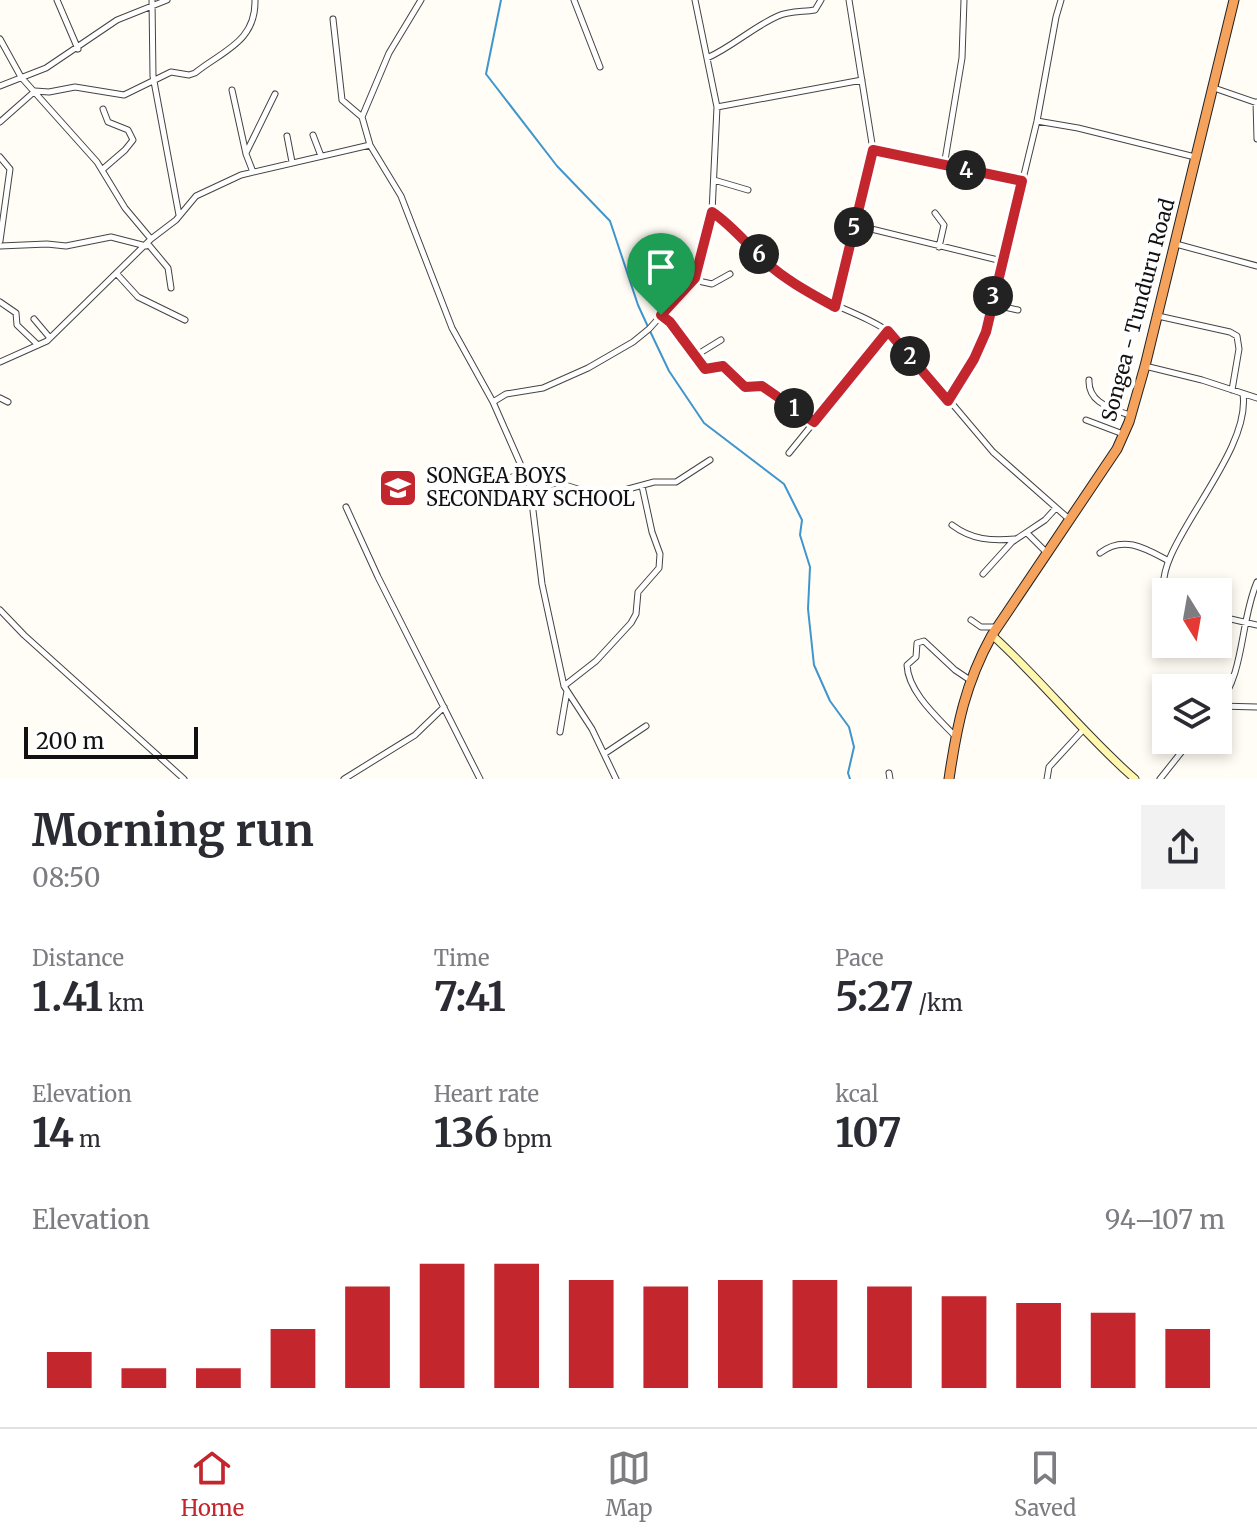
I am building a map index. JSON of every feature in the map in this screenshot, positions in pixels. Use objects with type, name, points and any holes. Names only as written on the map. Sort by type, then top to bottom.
[{"type":"highway","name":"Songea - Tunduru Road","points":[[949,779],[962,704],[994,631],[1117,449],[1124,434],[1145,366],[1234,0]]},
{"type":"street","points":[[57,0],[78,49]]},
{"type":"street","points":[[0,86],[46,68],[117,20],[151,2],[167,0]]},
{"type":"street","points":[[0,122],[35,91],[75,87],[124,95],[174,72],[195,73],[244,38],[255,0]]},
{"type":"street","points":[[362,117],[389,53],[421,0]]},
{"type":"street","points":[[574,0],[600,67]]},
{"type":"street","points":[[493,402],[506,394],[541,389],[588,368],[633,342],[694,280],[712,212],[717,107],[695,0]]},
{"type":"street","points":[[707,58],[740,41],[775,17],[815,10],[821,0]]},
{"type":"street","points":[[835,307],[873,150],[849,0]]},
{"type":"street","points":[[944,166],[962,58],[964,0]]},
{"type":"street","points":[[948,401],[978,352],[986,332],[1037,121],[1061,0]]},
{"type":"street","points":[[151,2],[154,81],[179,216]]},
{"type":"street","points":[[333,19],[342,100],[362,117],[370,145],[401,196],[448,318],[493,402],[530,486],[542,584],[566,688],[560,732]]},
{"type":"street","points":[[0,39],[21,77],[103,169],[125,208],[168,268],[171,288]]},
{"type":"street","points":[[717,107],[862,80]]},
{"type":"street","points":[[1213,87],[1256,103],[1257,139]]},
{"type":"street","points":[[232,90],[253,172]]},
{"type":"street","points":[[246,154],[275,94]]},
{"type":"street","points":[[103,109],[108,122],[128,130],[133,140],[103,169]]},
{"type":"street","points":[[1037,121],[1196,157]]},
{"type":"street","points":[[313,135],[321,156]]},
{"type":"street","points":[[287,136],[292,162]]},
{"type":"street","points":[[0,362],[50,338],[179,216],[196,196],[228,179],[370,145]]},
{"type":"street","points":[[873,150],[1022,181]]},
{"type":"street","points":[[0,157],[10,169],[0,243],[66,246],[111,237],[148,243]]},
{"type":"street","points":[[714,180],[748,190]]},
{"type":"street","points":[[712,212],[768,264],[798,286],[888,331],[993,452],[1070,520]]},
{"type":"street","points":[[935,213],[944,225],[939,247]]},
{"type":"street","points":[[855,225],[1002,261]]},
{"type":"street","points":[[1175,243],[1257,266]]},
{"type":"street","points":[[117,274],[138,297],[185,320]]},
{"type":"street","points":[[694,280],[712,284],[730,274]]},
{"type":"street","points":[[0,302],[16,313],[17,325],[38,345]]},
{"type":"street","points":[[991,304],[1018,310]]},
{"type":"street","points":[[661,315],[670,322],[706,369],[723,366],[745,387],[762,386],[814,422]]},
{"type":"street","points":[[1157,316],[1237,336],[1239,349],[1232,390]]},
{"type":"street","points":[[34,319],[50,338]]},
{"type":"street","points":[[789,453],[888,331]]},
{"type":"street","points":[[695,356],[721,340]]},
{"type":"street","points":[[1145,366],[1257,398]]},
{"type":"street","points":[[1089,380],[1089,391],[1095,399],[1130,415]]},
{"type":"street","points":[[1165,578],[1167,560],[1234,443],[1244,410],[1243,394]]},
{"type":"street","points":[[0,398],[8,402]]},
{"type":"street","points":[[1086,420],[1124,434]]},
{"type":"street","points":[[530,486],[559,483],[606,495],[654,482],[676,482],[710,460]]},
{"type":"street","points":[[482,473],[491,479],[511,479],[524,472]]},
{"type":"street","points":[[566,688],[631,623],[636,614],[638,592],[659,568],[660,554],[642,486]]},
{"type":"street","points":[[346,507],[480,779]]},
{"type":"street","points":[[983,574],[1016,539],[1056,508]]},
{"type":"street","points":[[952,525],[972,537],[1016,539]]},
{"type":"street","points":[[1027,533],[1047,554]]},
{"type":"street","points":[[1100,553],[1116,544],[1134,544],[1167,560]]},
{"type":"street","points":[[1232,674],[1257,582]]},
{"type":"street","points":[[0,610],[184,779]]},
{"type":"street","points":[[971,620],[994,631],[1083,730],[1135,779]]},
{"type":"street","points":[[1232,620],[1257,625]]},
{"type":"street","points":[[956,737],[917,691],[909,679],[907,665],[916,657],[917,643],[924,641],[970,680]]},
{"type":"street","points":[[566,688],[616,779]]},
{"type":"street","points":[[1232,699],[1238,704]]},
{"type":"street","points":[[1232,705],[1257,707]]},
{"type":"street","points":[[344,779],[415,735],[444,707]]},
{"type":"street","points":[[565,713],[580,712]]},
{"type":"street","points":[[604,754],[646,726]]},
{"type":"street","points":[[1047,779],[1049,767],[1083,730]]},
{"type":"street","points":[[1160,779],[1180,754]]},
{"type":"waterway","points":[[501,0],[486,74],[557,166],[610,221],[649,329],[669,371],[704,423],[784,484],[802,520],[800,535],[810,567],[808,609],[814,665],[830,701],[849,727],[854,747],[848,773],[850,779]]},
{"type":"place","name":"SONGEA BOYS SECONDARY SCHOOL","points":[[398,488]]},
{"type":"route","points":[[873,150],[1022,181],[986,332],[974,359],[948,401],[888,331],[814,422],[762,386],[745,387],[723,366],[705,369],[670,322],[661,315],[695,278],[712,212],[768,264],[835,307],[873,150]]}]
